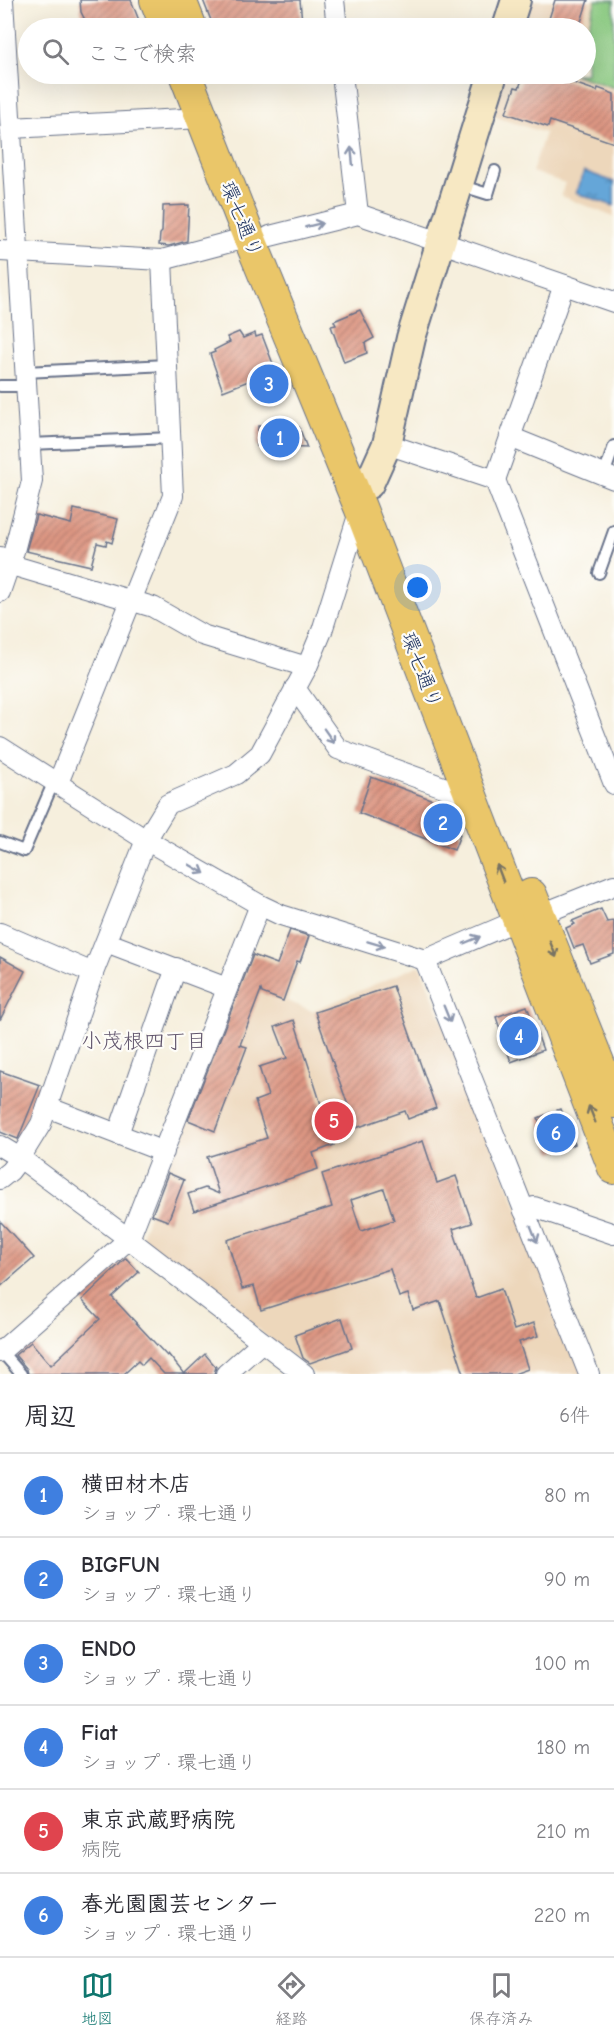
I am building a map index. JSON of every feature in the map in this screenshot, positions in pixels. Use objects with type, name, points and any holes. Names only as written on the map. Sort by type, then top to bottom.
[{"type":"main road","points":[[156,0],[163,18]]},
{"type":"main road","points":[[180,0],[187,18]]},
{"type":"main road","name":"環七通り","points":[[189,84],[202,118],[259,237],[365,495],[529,918],[614,1168]]},
{"type":"main road","name":"環七通り","points":[[211,84],[259,237]]},
{"type":"main road","name":"環七通り","points":[[365,495],[471,797],[614,1102]]},
{"type":"street","points":[[0,592],[5,560],[32,481],[26,379],[9,252],[11,128],[3,0]]},
{"type":"street","points":[[334,0],[336,18]]},
{"type":"street","points":[[510,18],[516,0]]},
{"type":"street","points":[[343,84],[358,214]]},
{"type":"street","points":[[0,1179],[21,1158],[41,1124],[93,973],[147,840],[168,804],[236,774],[260,754],[307,667],[322,631],[365,495],[387,444],[411,338],[490,84]]},
{"type":"street","points":[[11,128],[202,118]]},
{"type":"street","points":[[9,252],[162,260],[358,214],[614,302]]},
{"type":"street","points":[[56,782],[173,496],[162,260]]},
{"type":"street","points":[[564,285],[495,480],[614,784]]},
{"type":"street","points":[[510,437],[609,477]]},
{"type":"street","points":[[387,444],[495,480]]},
{"type":"street","points":[[5,560],[153,607],[202,635],[307,667]]},
{"type":"street","points":[[295,688],[338,749],[471,797]]},
{"type":"street","points":[[0,747],[147,840],[260,905],[281,915],[425,960],[614,885]]},
{"type":"street","points":[[0,1352],[129,1239],[260,905]]},
{"type":"street","points":[[0,933],[93,973]]},
{"type":"street","points":[[106,942],[227,988]]},
{"type":"street","points":[[425,960],[589,1374]]},
{"type":"street","points":[[118,1134],[176,968]]},
{"type":"street","points":[[47,1107],[164,1152]]},
{"type":"street","points":[[0,1146],[21,1158],[304,1374]]},
{"type":"street","points":[[524,1211],[534,1207],[614,1234]]},
{"type":"street","points":[[226,1374],[262,1342]]},
{"type":"lane","points":[[459,185],[488,194],[495,171]]},
{"type":"lane","points":[[0,386],[26,379],[167,365]]},
{"type":"lane","points":[[30,444],[171,438]]},
{"type":"lane","points":[[609,477],[614,447]]},
{"type":"lane","points":[[599,573],[614,531]]},
{"type":"lane","points":[[0,842],[24,851],[56,782]]},
{"type":"lane","points":[[0,1352],[21,1374]]},
{"type":"shaded area","points":[[525,0],[614,0],[614,217],[561,196],[565,183],[532,172],[545,133],[487,114],[497,84],[596,84],[596,18],[519,18]]},
{"type":"shaded area","points":[[252,950],[299,968],[287,1001],[312,1011],[420,965],[584,1374],[315,1374],[143,1240],[143,1231]]},
{"type":"green space","points":[[596,0],[614,0],[614,88],[596,82],[596,18],[591,18]]},
{"type":"water","points":[[584,171],[614,182],[614,206],[576,193]]},
{"type":"building","points":[[80,0],[131,0],[138,18],[84,18]]},
{"type":"building","points":[[203,0],[300,0],[302,18],[210,18]]},
{"type":"building","points":[[555,0],[588,0],[582,18],[549,18]]},
{"type":"building","points":[[520,84],[577,84],[614,94],[614,143],[550,121],[548,127],[506,113],[515,87],[519,88]]},
{"type":"building","points":[[189,205],[187,241],[169,246],[159,245],[163,206]]},
{"type":"building","points":[[360,310],[374,338],[365,343],[367,353],[344,362],[331,326],[336,325],[334,321]]},
{"type":"building","points":[[239,332],[243,338],[255,333],[256,337],[262,335],[281,385],[259,390],[256,378],[223,391],[210,354],[230,342],[227,337]]},
{"type":"building","points":[[258,426],[299,427],[307,448],[257,446]]},
{"type":"building","points":[[74,509],[118,519],[112,543],[107,541],[106,545],[97,543],[91,566],[26,551],[36,515],[71,524]]},
{"type":"building","points":[[371,777],[447,805],[460,835],[454,850],[359,813]]},
{"type":"building","points":[[601,909],[607,922],[614,921],[614,954],[590,963],[583,945],[574,948],[566,928],[575,924],[572,921]]},
{"type":"building","points":[[290,930],[309,936],[300,962],[297,961],[283,1001],[262,993],[261,990],[240,1045],[247,1047],[215,1131],[188,1120],[253,955],[277,964]]},
{"type":"building","points":[[0,957],[25,971],[0,1020]]},
{"type":"building","points":[[393,986],[436,1108],[408,1119],[405,1111],[356,1128],[315,1012]]},
{"type":"building","points":[[527,1006],[543,1050],[511,1062],[496,1017]]},
{"type":"building","points":[[294,1020],[334,1145],[313,1153],[318,1169],[194,1211],[188,1194],[205,1188],[219,1194],[207,1157],[267,1138],[255,1101],[268,1096],[259,1067],[287,1058],[275,1027]]},
{"type":"building","points":[[0,1071],[40,1085],[18,1139],[0,1132]]},
{"type":"building","points":[[560,1109],[575,1144],[552,1153],[538,1118]]},
{"type":"building","points":[[423,1141],[437,1183],[456,1176],[472,1223],[453,1229],[476,1298],[501,1289],[514,1330],[534,1323],[538,1336],[519,1342],[528,1369],[514,1374],[464,1374],[440,1301],[413,1310],[408,1294],[399,1297],[390,1269],[261,1310],[254,1286],[242,1289],[227,1240],[332,1207],[322,1174]],"holes":[[[384,1189],[394,1220],[361,1231],[351,1200]]]},
{"type":"building","points":[[168,1173],[184,1180],[168,1221],[152,1215]]},
{"type":"building","points":[[0,1221],[34,1258],[0,1287]]},
{"type":"building","points":[[126,1258],[139,1272],[112,1297],[167,1356],[168,1354],[184,1374],[164,1374],[149,1358],[142,1365],[138,1361],[124,1374],[28,1374],[27,1369],[15,1355],[31,1342],[51,1365],[100,1319],[82,1300]]},
{"type":"building","points":[[342,1318],[352,1348],[310,1363],[303,1358],[295,1335]]},
{"type":"building","points":[[205,1354],[216,1367],[214,1374],[184,1374]]},
{"type":"place","name":"ENDO","points":[[269,384]]},
{"type":"place","name":"横田材木店","points":[[280,438]]},
{"type":"place","name":"BIGFUN","points":[[443,823]]},
{"type":"place","name":"Fiat","points":[[519,1036]]},
{"type":"place","name":"東京武蔵野病院","points":[[334,1121]]},
{"type":"place","name":"春光園園芸センター","points":[[556,1133]]},
{"type":"district","name":"小茂根四丁目","points":[[144,1041]]}]
